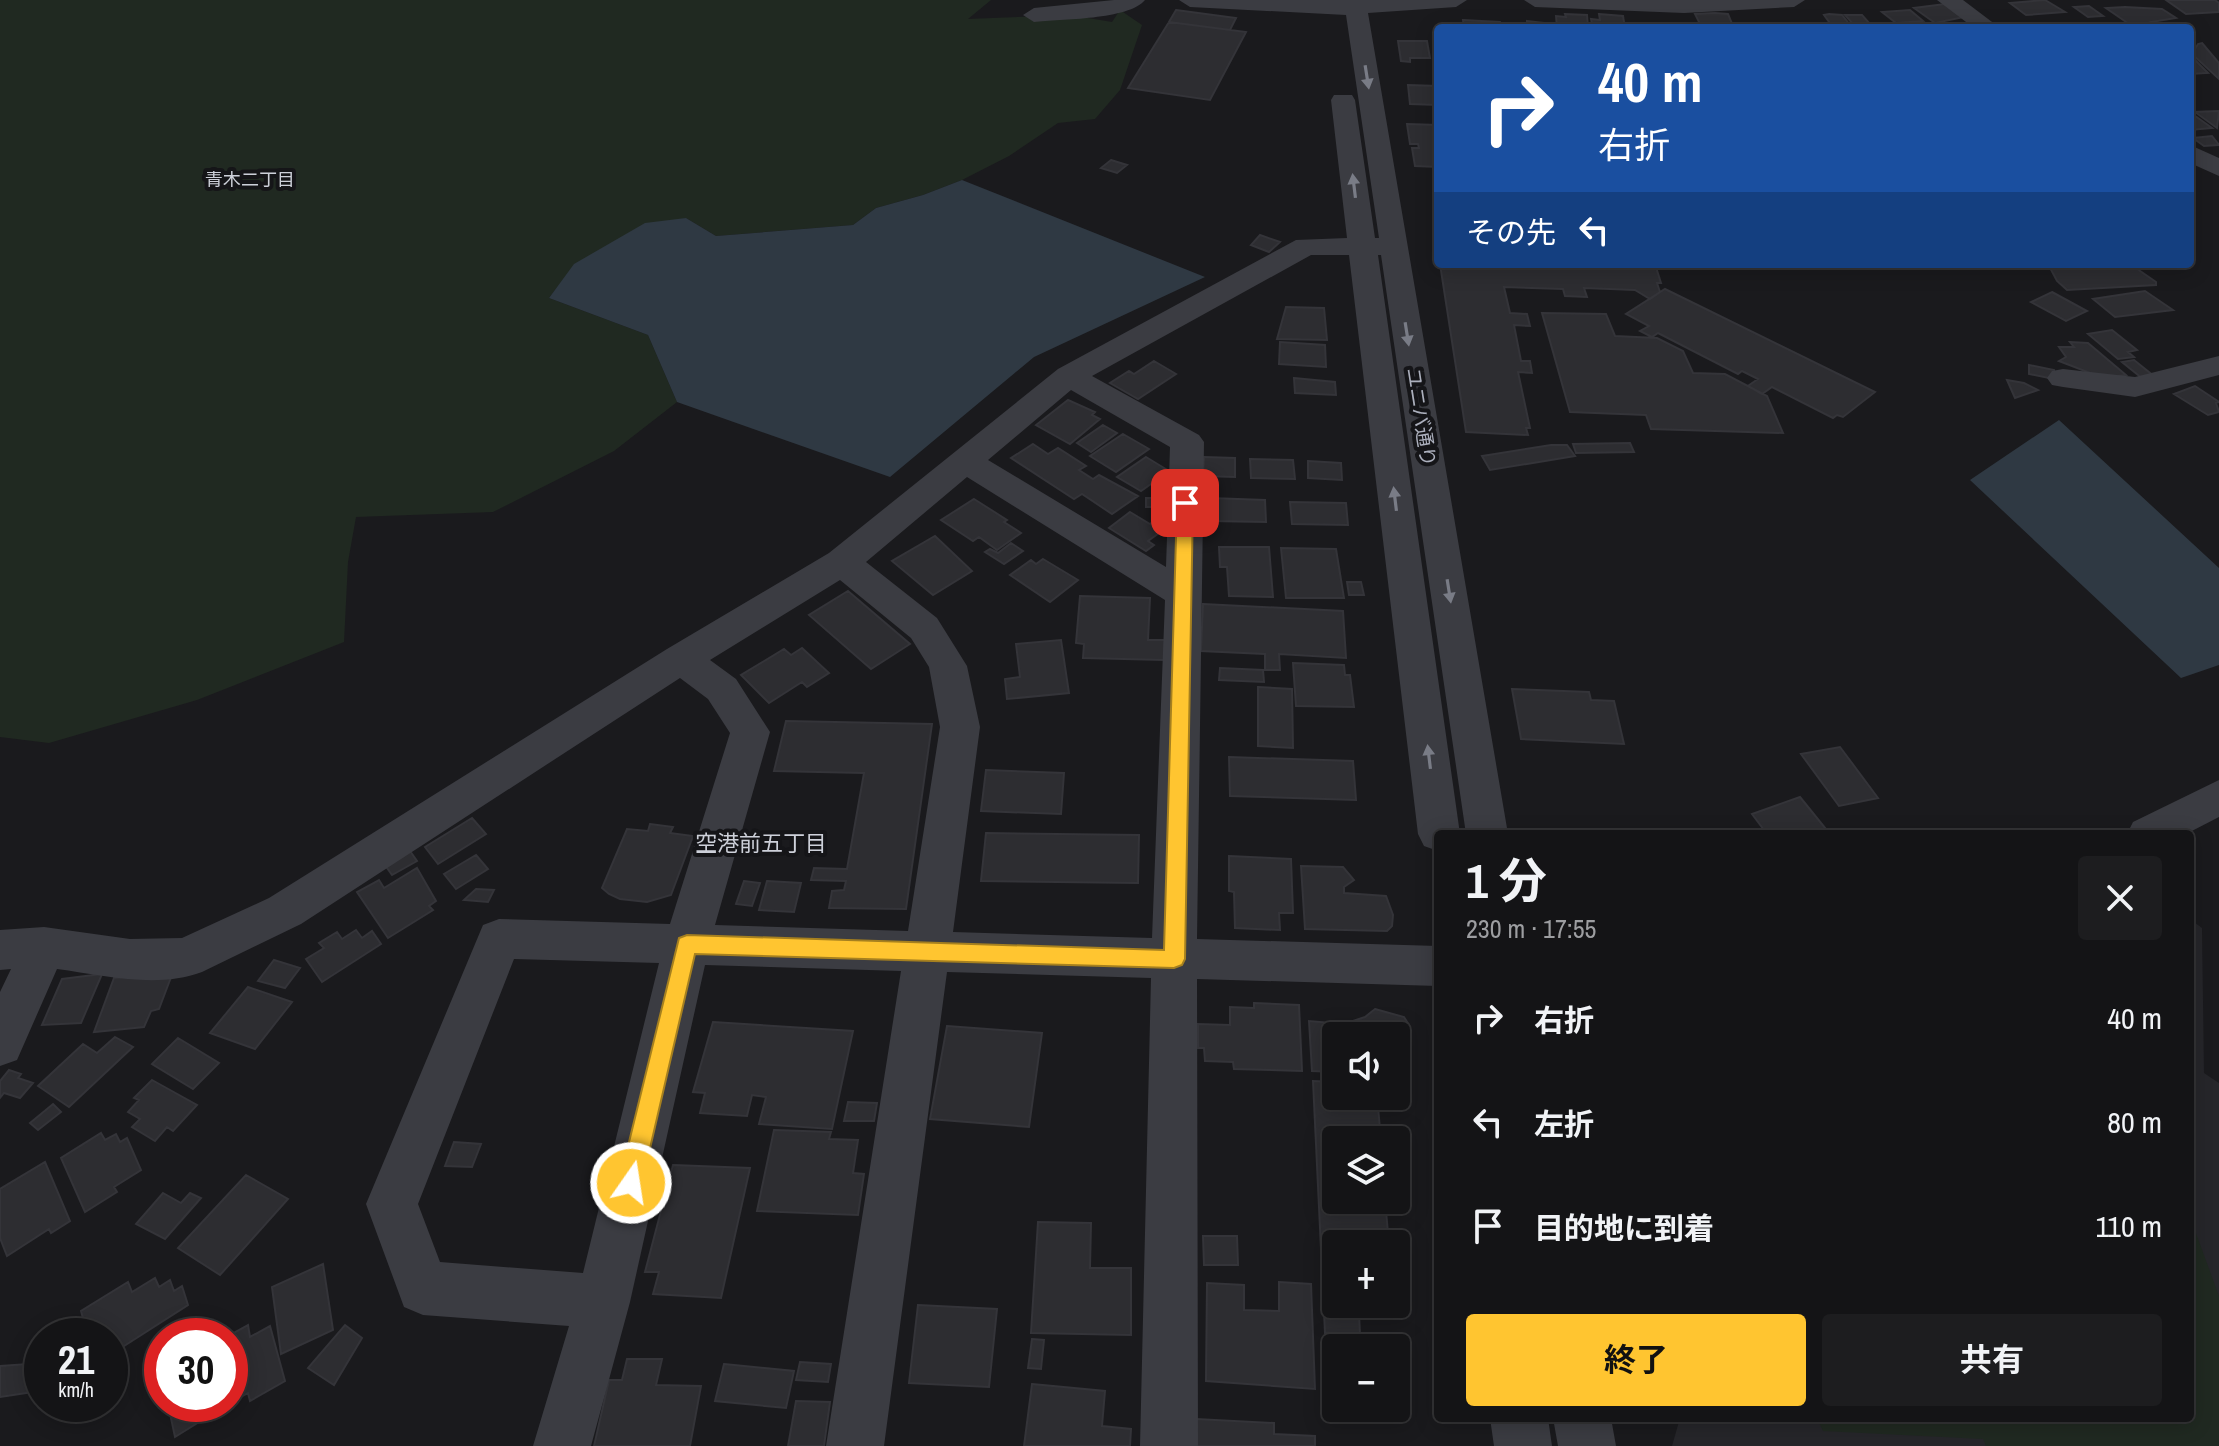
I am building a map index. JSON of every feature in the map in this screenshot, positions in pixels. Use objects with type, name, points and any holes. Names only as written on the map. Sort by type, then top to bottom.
[{"type":"street","points":[[1034,15],[1116,7],[1134,0]]},
{"type":"street","points":[[1190,0],[1343,4],[1456,0]]},
{"type":"street","points":[[1535,0],[1684,6],[1794,0]]},
{"type":"street","points":[[1948,0],[1983,24]]},
{"type":"street","name":"ユニバ通り","points":[[1343,4],[1378,246],[1486,830]]},
{"type":"street","points":[[2194,155],[2219,168]]},
{"type":"street","points":[[0,1044],[22,949],[130,959],[186,958],[285,911],[681,659],[842,562],[1069,376],[1306,246],[1378,246]]},
{"type":"street","name":"ユニバ通り","points":[[1378,246],[1439,830]]},
{"type":"street","points":[[2063,378],[2135,387],[2219,365]]},
{"type":"street","points":[[1069,376],[1187,442],[1174,959],[1169,1446]]},
{"type":"street","points":[[965,461],[1182,594]]},
{"type":"street","points":[[842,562],[924,628],[948,666],[960,727],[855,1446]]},
{"type":"street","points":[[562,1446],[603,1302],[687,944],[750,732],[722,689],[681,659]]},
{"type":"street","points":[[2156,830],[2219,797]]},
{"type":"street","points":[[603,1302],[423,1288],[392,1204],[499,939],[1434,966]]},
{"type":"street","points":[[1520,1422],[1523,1446]]},
{"type":"street","points":[[1583,1422],[1587,1446]]},
{"type":"shaded area","points":[[0,0],[991,0],[968,19],[1070,15],[1112,22],[1120,10],[1142,25],[1120,90],[1095,119],[1058,123],[1009,156],[962,180],[876,208],[853,225],[716,236],[686,218],[575,264],[549,298],[648,335],[677,402],[614,451],[493,512],[356,517],[348,562],[344,642],[197,700],[49,743],[0,737]]},
{"type":"shaded area","points":[[962,180],[1205,277],[1034,357],[890,477],[677,402],[648,335],[549,298],[574,264],[645,223],[686,218],[716,236],[853,225],[876,208]]},
{"type":"shaded area","points":[[2059,420],[2219,568],[2219,665],[2181,678],[1970,480]]},
{"type":"shaded area","points":[[2194,922],[2202,928],[2204,1073],[2219,1083],[2219,1446],[1672,1446],[1679,1422],[2194,1422]]},
{"type":"shaded area","points":[[2194,1228],[2219,1296],[2219,1446],[1986,1446],[1983,1439],[1823,1431],[1819,1422],[2194,1422]]},
{"type":"building","points":[[2045,0],[2065,12],[2026,15],[2010,3]]},
{"type":"building","points":[[2166,0],[2215,0],[2219,3],[2219,12],[2186,14]]},
{"type":"building","points":[[1945,4],[1964,17],[1935,23],[1914,8]]},
{"type":"building","points":[[2089,6],[2103,16],[2088,17],[2074,7]]},
{"type":"building","points":[[2106,8],[2162,9],[2176,18],[2151,22],[2154,24],[2129,24]]},
{"type":"building","points":[[1176,10],[1236,18],[1230,30],[1169,22]]},
{"type":"building","points":[[1910,10],[1923,21],[1896,23],[1882,12]]},
{"type":"building","points":[[1565,14],[1587,15],[1588,24],[1557,24],[1556,16],[1566,17]]},
{"type":"building","points":[[1599,14],[1623,16],[1624,24],[1592,24],[1591,19],[1600,20]]},
{"type":"building","points":[[1695,14],[1728,14],[1732,24],[1700,24]]},
{"type":"building","points":[[1824,15],[1842,15],[1849,24],[1831,24]]},
{"type":"building","points":[[1845,15],[1862,15],[1870,24],[1853,24]]},
{"type":"building","points":[[1463,20],[1500,24],[1464,24]]},
{"type":"building","points":[[1169,22],[1246,32],[1210,100],[1128,88]]},
{"type":"building","points":[[1398,41],[1427,41],[1430,58],[1401,61]]},
{"type":"building","points":[[2202,43],[2219,63],[2219,79],[2194,56],[2198,44]]},
{"type":"building","points":[[2194,59],[2208,73],[2194,74]]},
{"type":"building","points":[[1408,85],[1434,86],[1434,105],[1410,104]]},
{"type":"building","points":[[2219,111],[2217,128],[2195,112]]},
{"type":"building","points":[[2194,115],[2212,128],[2194,130]]},
{"type":"building","points":[[1407,124],[1434,125],[1434,167],[1415,166],[1412,148],[1419,148],[1418,144],[1410,144]]},
{"type":"building","points":[[2212,136],[2219,145],[2204,146],[2194,138]]},
{"type":"building","points":[[1111,160],[1127,165],[1117,173],[1101,168]]},
{"type":"building","points":[[1260,235],[1280,242],[1269,252],[1251,245]]},
{"type":"building","points":[[1441,268],[1656,268],[1660,292],[1650,299],[1635,290],[1584,288],[1587,297],[1565,296],[1563,289],[1504,287],[1510,313],[1527,314],[1530,326],[1514,325],[1521,361],[1530,361],[1532,373],[1518,372],[1530,428],[1526,428],[1528,435],[1466,432]]},
{"type":"building","points":[[2050,268],[2136,268],[2156,285],[2067,290],[2057,281]]},
{"type":"building","points":[[1665,289],[1875,392],[1843,417],[1837,415],[1833,418],[1772,387],[1762,394],[1748,386],[1758,379],[1742,371],[1738,374],[1658,333],[1652,337],[1640,331],[1649,326],[1626,314]]},
{"type":"building","points":[[2145,291],[2173,310],[2115,317],[2093,299]]},
{"type":"building","points":[[2052,292],[2087,311],[2066,321],[2031,302]]},
{"type":"building","points":[[1286,307],[1324,308],[1327,340],[1277,339]]},
{"type":"building","points":[[1542,313],[1606,314],[1615,336],[1657,338],[1683,351],[1693,373],[1725,374],[1767,396],[1783,433],[1651,429],[1646,415],[1570,412]]},
{"type":"building","points":[[2112,330],[2137,350],[2128,352],[2134,357],[2118,359],[2088,334]]},
{"type":"building","points":[[1280,342],[1325,345],[1326,367],[1279,364]]},
{"type":"building","points":[[2070,342],[2088,343],[2126,375],[2103,378],[2059,361],[2066,357],[2059,347],[2074,347]]},
{"type":"building","points":[[2134,360],[2155,377],[2143,379],[2122,362]]},
{"type":"building","points":[[1154,361],[1176,374],[1138,399],[1110,383],[1129,371],[1134,374]]},
{"type":"building","points":[[2029,365],[2054,370],[2054,379],[2029,374]]},
{"type":"building","points":[[1294,378],[1335,382],[1336,395],[1295,393]]},
{"type":"building","points":[[2007,380],[2024,383],[2038,390],[2015,398]]},
{"type":"building","points":[[2195,386],[2219,402],[2216,403],[2219,412],[2208,415],[2174,394]]},
{"type":"building","points":[[1068,400],[1095,412],[1092,415],[1100,419],[1070,444],[1036,425]]},
{"type":"building","points":[[1103,425],[1117,433],[1091,452],[1077,443]]},
{"type":"building","points":[[1123,434],[1149,449],[1116,472],[1090,456]]},
{"type":"building","points":[[1630,443],[1634,452],[1576,453],[1573,444]]},
{"type":"building","points":[[1033,444],[1048,454],[1058,448],[1086,466],[1079,470],[1093,479],[1099,475],[1138,496],[1112,514],[1082,494],[1074,499],[1011,458]]},
{"type":"building","points":[[1567,445],[1575,456],[1490,470],[1482,456]]},
{"type":"building","points":[[1146,457],[1169,471],[1141,491],[1117,477]]},
{"type":"building","points":[[1204,457],[1235,458],[1235,477],[1203,476]]},
{"type":"building","points":[[1250,459],[1293,460],[1295,479],[1251,478]]},
{"type":"building","points":[[1308,461],[1341,463],[1342,480],[1308,478]]},
{"type":"building","points":[[1146,498],[1167,498],[1167,507],[1146,507]]},
{"type":"building","points":[[1210,498],[1265,500],[1266,522],[1210,521]]},
{"type":"building","points":[[974,499],[1021,533],[997,550],[979,537],[973,541],[941,520]]},
{"type":"building","points":[[1290,502],[1346,503],[1348,525],[1292,524]]},
{"type":"building","points":[[1130,512],[1150,524],[1154,521],[1166,528],[1148,541],[1154,545],[1146,551],[1109,528]]},
{"type":"building","points":[[935,536],[972,571],[933,595],[892,561]]},
{"type":"building","points":[[1011,543],[1023,551],[1004,564],[985,552],[990,549],[998,553]]},
{"type":"building","points":[[1219,547],[1269,547],[1273,597],[1229,596],[1227,567],[1220,567]]},
{"type":"building","points":[[1281,548],[1336,549],[1344,598],[1286,598]]},
{"type":"building","points":[[1043,559],[1078,580],[1050,602],[1010,575],[1031,560],[1036,564]]},
{"type":"building","points":[[1347,582],[1361,582],[1364,595],[1349,595]]},
{"type":"building","points":[[848,591],[910,644],[871,669],[809,615]]},
{"type":"building","points":[[1080,596],[1150,598],[1148,640],[1165,640],[1164,660],[1083,658],[1084,644],[1076,643]]},
{"type":"building","points":[[1203,604],[1343,611],[1346,658],[1279,654],[1280,670],[1265,670],[1265,654],[1201,651]]},
{"type":"building","points":[[1061,640],[1069,693],[1007,699],[1005,679],[1020,677],[1016,644]]},
{"type":"building","points":[[802,648],[829,673],[807,687],[802,682],[769,703],[741,675],[784,649],[791,655]]},
{"type":"building","points":[[1293,663],[1344,665],[1345,675],[1350,675],[1354,707],[1296,706]]},
{"type":"building","points":[[1220,668],[1263,670],[1264,682],[1219,680]]},
{"type":"building","points":[[1258,687],[1292,689],[1293,748],[1258,746]]},
{"type":"building","points":[[1512,689],[1589,692],[1591,700],[1614,701],[1624,744],[1521,739]]},
{"type":"building","points":[[786,721],[932,724],[906,909],[829,908],[832,891],[844,890],[846,881],[811,880],[814,868],[847,869],[864,773],[774,771]]},
{"type":"building","points":[[1840,747],[1878,798],[1839,806],[1801,754]]},
{"type":"building","points":[[1229,757],[1353,761],[1356,800],[1230,796]]},
{"type":"building","points":[[986,770],[1064,773],[1061,814],[981,811]]},
{"type":"building","points":[[1800,797],[1827,830],[1764,830],[1752,814]]},
{"type":"building","points":[[472,818],[486,834],[438,864],[425,847]]},
{"type":"building","points":[[650,824],[673,827],[670,833],[693,836],[671,895],[647,902],[620,899],[609,894],[602,888],[627,829],[648,831]]},
{"type":"building","points":[[986,833],[1139,835],[1138,883],[981,881]]},
{"type":"building","points":[[410,851],[417,861],[392,875],[385,865]]},
{"type":"building","points":[[476,855],[488,869],[456,889],[444,874]]},
{"type":"building","points":[[1229,856],[1291,859],[1293,913],[1279,913],[1280,930],[1235,928],[1234,892],[1229,891]]},
{"type":"building","points":[[1301,866],[1343,867],[1354,880],[1344,887],[1344,893],[1386,896],[1393,915],[1392,926],[1387,931],[1305,929]]},
{"type":"building","points":[[417,868],[436,901],[429,906],[433,910],[388,938],[357,892],[379,880],[384,888]]},
{"type":"building","points":[[744,881],[760,883],[752,906],[736,904]]},
{"type":"building","points":[[767,881],[801,883],[794,912],[759,910]]},
{"type":"building","points":[[476,889],[494,890],[488,902],[464,900]]},
{"type":"building","points":[[356,930],[362,938],[372,931],[381,944],[322,982],[306,959],[324,948],[319,943],[337,932],[342,939]]},
{"type":"building","points":[[274,960],[300,968],[285,988],[258,981]]},
{"type":"building","points":[[173,972],[159,1009],[151,1011],[144,1027],[94,1032],[114,978]]},
{"type":"building","points":[[102,974],[81,1023],[42,1025],[62,979]]},
{"type":"building","points":[[248,987],[292,1002],[255,1049],[210,1033]]},
{"type":"building","points":[[1254,1003],[1299,1005],[1302,1071],[1234,1069],[1233,1062],[1205,1061],[1204,1048],[1198,1048],[1198,1024],[1230,1025],[1230,1007],[1254,1008]]},
{"type":"building","points":[[1375,1009],[1404,1017],[1407,1022],[1350,1022],[1365,1017]]},
{"type":"building","points":[[1309,1021],[1322,1022],[1322,1071],[1312,1071]]},
{"type":"building","points":[[713,1022],[853,1031],[832,1129],[759,1124],[766,1097],[752,1095],[747,1116],[700,1113],[705,1093],[693,1092]]},
{"type":"building","points":[[947,1026],[1042,1033],[1029,1127],[930,1119]]},
{"type":"building","points":[[115,1037],[133,1047],[69,1107],[38,1086],[83,1044],[97,1053]]},
{"type":"building","points":[[178,1038],[219,1063],[193,1089],[152,1064]]},
{"type":"building","points":[[9,1070],[21,1074],[18,1078],[33,1083],[20,1098],[4,1093],[0,1098],[0,1081]]},
{"type":"building","points":[[152,1080],[197,1105],[173,1131],[167,1127],[155,1141],[132,1127],[140,1119],[128,1112],[139,1100],[134,1098]]},
{"type":"building","points":[[1313,1081],[1322,1081],[1322,1110],[1378,1110],[1380,1126],[1322,1126],[1322,1214],[1386,1214],[1388,1230],[1322,1230],[1322,1270]]},
{"type":"building","points":[[848,1102],[877,1103],[874,1121],[844,1121]]},
{"type":"building","points":[[53,1104],[61,1112],[38,1130],[30,1123]]},
{"type":"building","points":[[774,1130],[831,1132],[829,1139],[858,1140],[853,1173],[864,1174],[858,1215],[757,1211]]},
{"type":"building","points":[[101,1133],[105,1140],[116,1134],[120,1142],[127,1138],[141,1170],[114,1187],[117,1192],[85,1212],[61,1158]]},
{"type":"building","points":[[454,1142],[481,1144],[472,1167],[445,1166]]},
{"type":"building","points":[[45,1162],[70,1221],[51,1233],[49,1229],[7,1256],[0,1238],[0,1189]]},
{"type":"building","points":[[673,1165],[750,1168],[721,1298],[653,1294],[659,1272],[645,1272]]},
{"type":"building","points":[[246,1175],[288,1199],[220,1275],[178,1248]]},
{"type":"building","points":[[163,1193],[181,1203],[190,1193],[201,1198],[165,1239],[136,1224]]},
{"type":"building","points":[[1038,1222],[1091,1223],[1090,1268],[1131,1268],[1131,1335],[1031,1333]]},
{"type":"building","points":[[1203,1236],[1237,1236],[1238,1265],[1204,1265]]},
{"type":"building","points":[[323,1264],[333,1330],[281,1354],[272,1287]]},
{"type":"building","points":[[155,1278],[159,1287],[170,1280],[174,1291],[182,1286],[188,1305],[168,1318],[144,1318],[144,1333],[128,1343],[128,1318],[83,1318],[81,1311],[128,1282],[132,1292]]},
{"type":"building","points":[[1279,1282],[1311,1284],[1315,1389],[1206,1381],[1207,1283],[1244,1285],[1244,1310],[1279,1311]]},
{"type":"building","points":[[918,1305],[997,1309],[989,1387],[909,1383]]},
{"type":"building","points":[[1324,1318],[1359,1318],[1360,1334],[1325,1333]]},
{"type":"building","points":[[248,1325],[250,1337],[270,1326],[285,1381],[250,1401]]},
{"type":"building","points":[[345,1325],[362,1338],[334,1385],[308,1368]]},
{"type":"building","points":[[1032,1339],[1044,1340],[1041,1369],[1028,1368]]},
{"type":"building","points":[[627,1359],[662,1359],[656,1385],[701,1386],[690,1446],[594,1446],[609,1380],[622,1380]]},
{"type":"building","points":[[800,1362],[831,1364],[828,1382],[796,1380]]},
{"type":"building","points":[[24,1364],[24,1393],[0,1397],[0,1366]]},
{"type":"building","points":[[724,1364],[794,1371],[786,1408],[715,1401]]},
{"type":"building","points":[[1032,1384],[1105,1391],[1102,1426],[1131,1429],[1130,1446],[1024,1446]]},
{"type":"building","points":[[796,1401],[830,1402],[824,1446],[788,1446]]},
{"type":"building","points":[[1196,1419],[1274,1423],[1274,1434],[1315,1436],[1315,1446],[1196,1446]]},
{"type":"building","points":[[172,1422],[199,1422],[175,1437]]},
{"type":"district","name":"青木二丁目","points":[[250,180]]},
{"type":"district","name":"空港前五丁目","points":[[761,843]]},
{"type":"route","points":[[631,1183],[687,944],[1174,959],[1185,503]]}]
